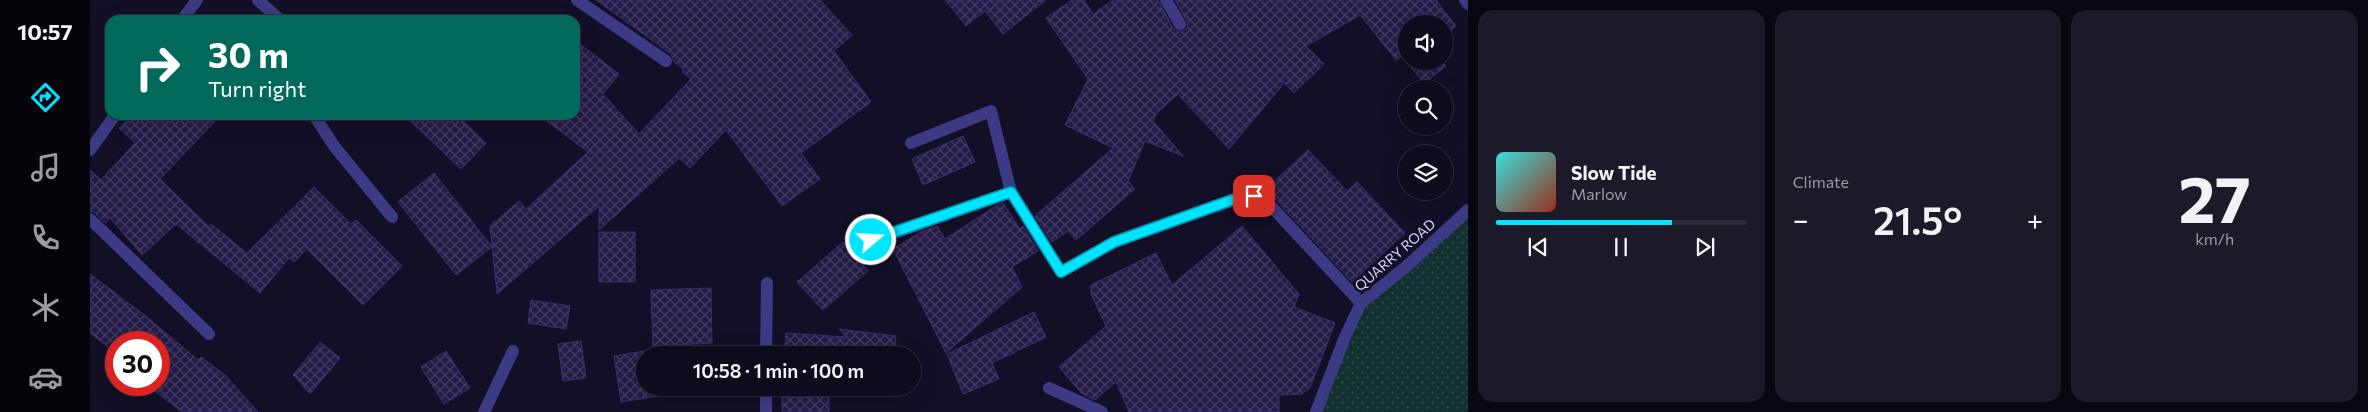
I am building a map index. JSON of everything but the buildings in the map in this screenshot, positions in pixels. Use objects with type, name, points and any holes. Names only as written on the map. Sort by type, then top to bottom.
[{"type":"street","points":[[186,15],[197,0]]},
{"type":"street","points":[[258,0],[274,15]]},
{"type":"street","points":[[577,0],[666,61]]},
{"type":"street","points":[[1166,0],[1180,24]]},
{"type":"street","points":[[1465,0],[1468,4]]},
{"type":"street","points":[[912,143],[991,111],[1011,192],[1061,272],[1114,242],[1235,199],[1254,196],[1270,205],[1361,303]]},
{"type":"street","points":[[90,150],[111,120]]},
{"type":"street","points":[[317,120],[334,146],[392,217]]},
{"type":"street","points":[[871,240],[1011,192]]},
{"type":"street","name":"QUARRY ROAD","points":[[1316,412],[1345,337],[1361,303],[1407,266],[1468,210]]},
{"type":"street","points":[[90,218],[209,334]]},
{"type":"street","points":[[766,346],[767,282]]},
{"type":"street","points":[[484,412],[513,351]]},
{"type":"street","points":[[1049,388],[1102,412]]},
{"type":"street","points":[[766,396],[766,412]]},
{"type":"green space","points":[[1468,210],[1468,412],[1316,412],[1361,303]]},
{"type":"route","points":[[871,240],[1011,192],[1061,272],[1114,242],[1235,199],[1254,196]]}]
